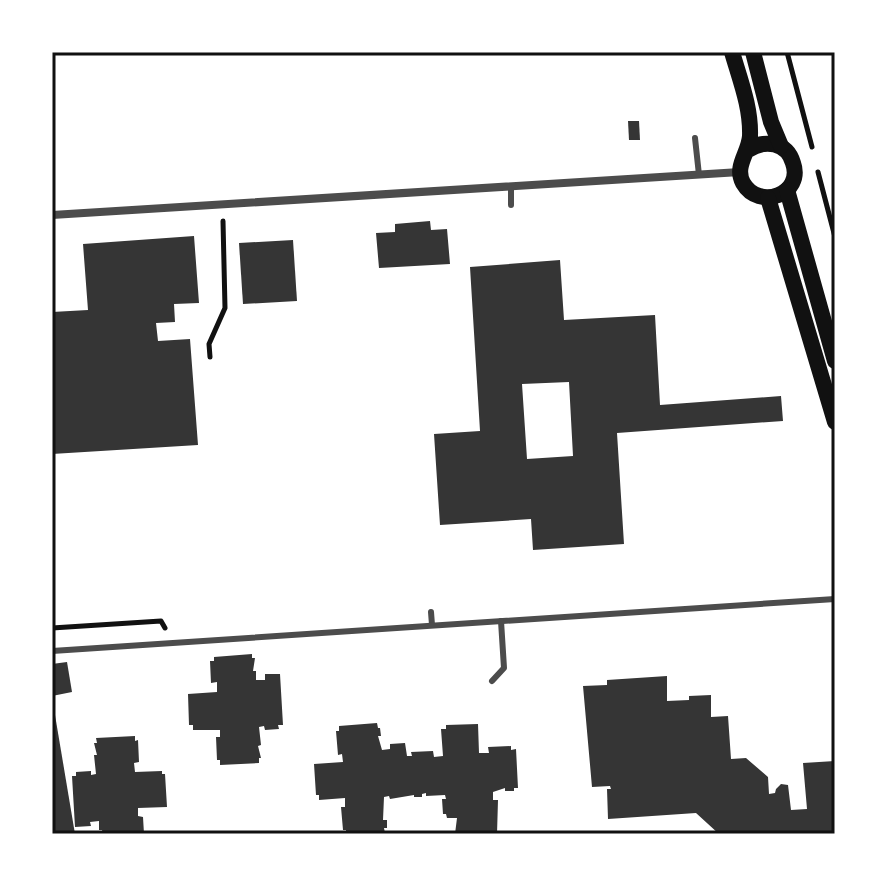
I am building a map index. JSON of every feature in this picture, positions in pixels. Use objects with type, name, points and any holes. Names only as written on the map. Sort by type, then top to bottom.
[{"type":"main road","points":[[732,52],[748,110],[748,150]]},
{"type":"main road","points":[[753,52],[771,122],[795,168],[787,190],[768,198],[752,193],[740,172],[743,156],[763,143],[781,146]]},
{"type":"main road","points":[[787,190],[835,361]]},
{"type":"main road","points":[[768,198],[835,422]]},
{"type":"street","points":[[52,215],[740,172]]},
{"type":"lane","points":[[695,138],[699,175]]},
{"type":"lane","points":[[511,186],[511,205]]},
{"type":"lane","points":[[52,651],[835,599]]},
{"type":"lane","points":[[431,612],[432,625]]},
{"type":"lane","points":[[492,681],[504,668],[501,621]]},
{"type":"path","points":[[210,357],[209,344],[225,308],[223,205]]},
{"type":"path","points":[[52,628],[161,621],[174,642]]},
{"type":"building","points":[[628,121],[639,121],[640,140],[629,140]]},
{"type":"building","points":[[430,221],[431,230],[447,229],[450,264],[379,268],[376,233],[395,232],[395,224]]},
{"type":"building","points":[[194,236],[199,303],[174,304],[175,322],[156,323],[158,341],[190,339],[198,445],[52,454],[52,312],[88,310],[83,244]]},
{"type":"building","points":[[293,240],[297,301],[243,304],[239,243]]},
{"type":"building","points":[[560,260],[564,320],[655,315],[660,405],[781,396],[783,421],[617,433],[624,544],[533,550],[531,519],[440,525],[434,434],[480,431],[470,267]],"holes":[[[569,382],[573,456],[527,459],[522,384]]]},
{"type":"building","points":[[252,654],[256,680],[265,680],[265,674],[280,674],[283,725],[278,725],[279,729],[259,727],[259,763],[220,765],[216,737],[220,737],[220,730],[193,730],[193,725],[189,725],[188,694],[217,692],[217,682],[211,683],[210,661],[214,661],[214,657]]},
{"type":"building","points":[[67,662],[72,692],[52,696],[52,664]]},
{"type":"building","points":[[667,676],[667,701],[711,695],[711,717],[728,716],[731,759],[746,758],[768,777],[769,794],[775,793],[781,784],[788,785],[791,810],[807,809],[803,763],[835,761],[835,834],[719,834],[696,813],[608,819],[607,789],[611,789],[610,786],[592,787],[583,686],[607,685],[607,680]]},
{"type":"building","points":[[54,709],[75,834],[52,834]]},
{"type":"building","points":[[377,723],[382,750],[390,749],[390,744],[405,743],[407,756],[412,756],[411,752],[433,751],[434,757],[443,756],[441,729],[446,729],[446,725],[478,724],[479,753],[489,753],[488,747],[511,746],[511,750],[516,749],[518,788],[493,792],[493,800],[498,800],[497,834],[455,834],[457,818],[447,818],[443,814],[442,799],[446,799],[445,795],[426,796],[426,793],[422,797],[384,797],[385,833],[346,834],[341,807],[345,807],[345,798],[319,800],[314,764],[343,762],[342,754],[338,755],[336,731],[339,731],[339,726]]},
{"type":"building","points":[[135,736],[139,762],[134,763],[135,772],[162,771],[165,774],[167,807],[138,808],[138,816],[143,817],[144,834],[103,834],[99,830],[99,821],[90,822],[91,826],[75,827],[72,776],[76,776],[76,772],[91,771],[91,775],[96,774],[96,738]]}]
